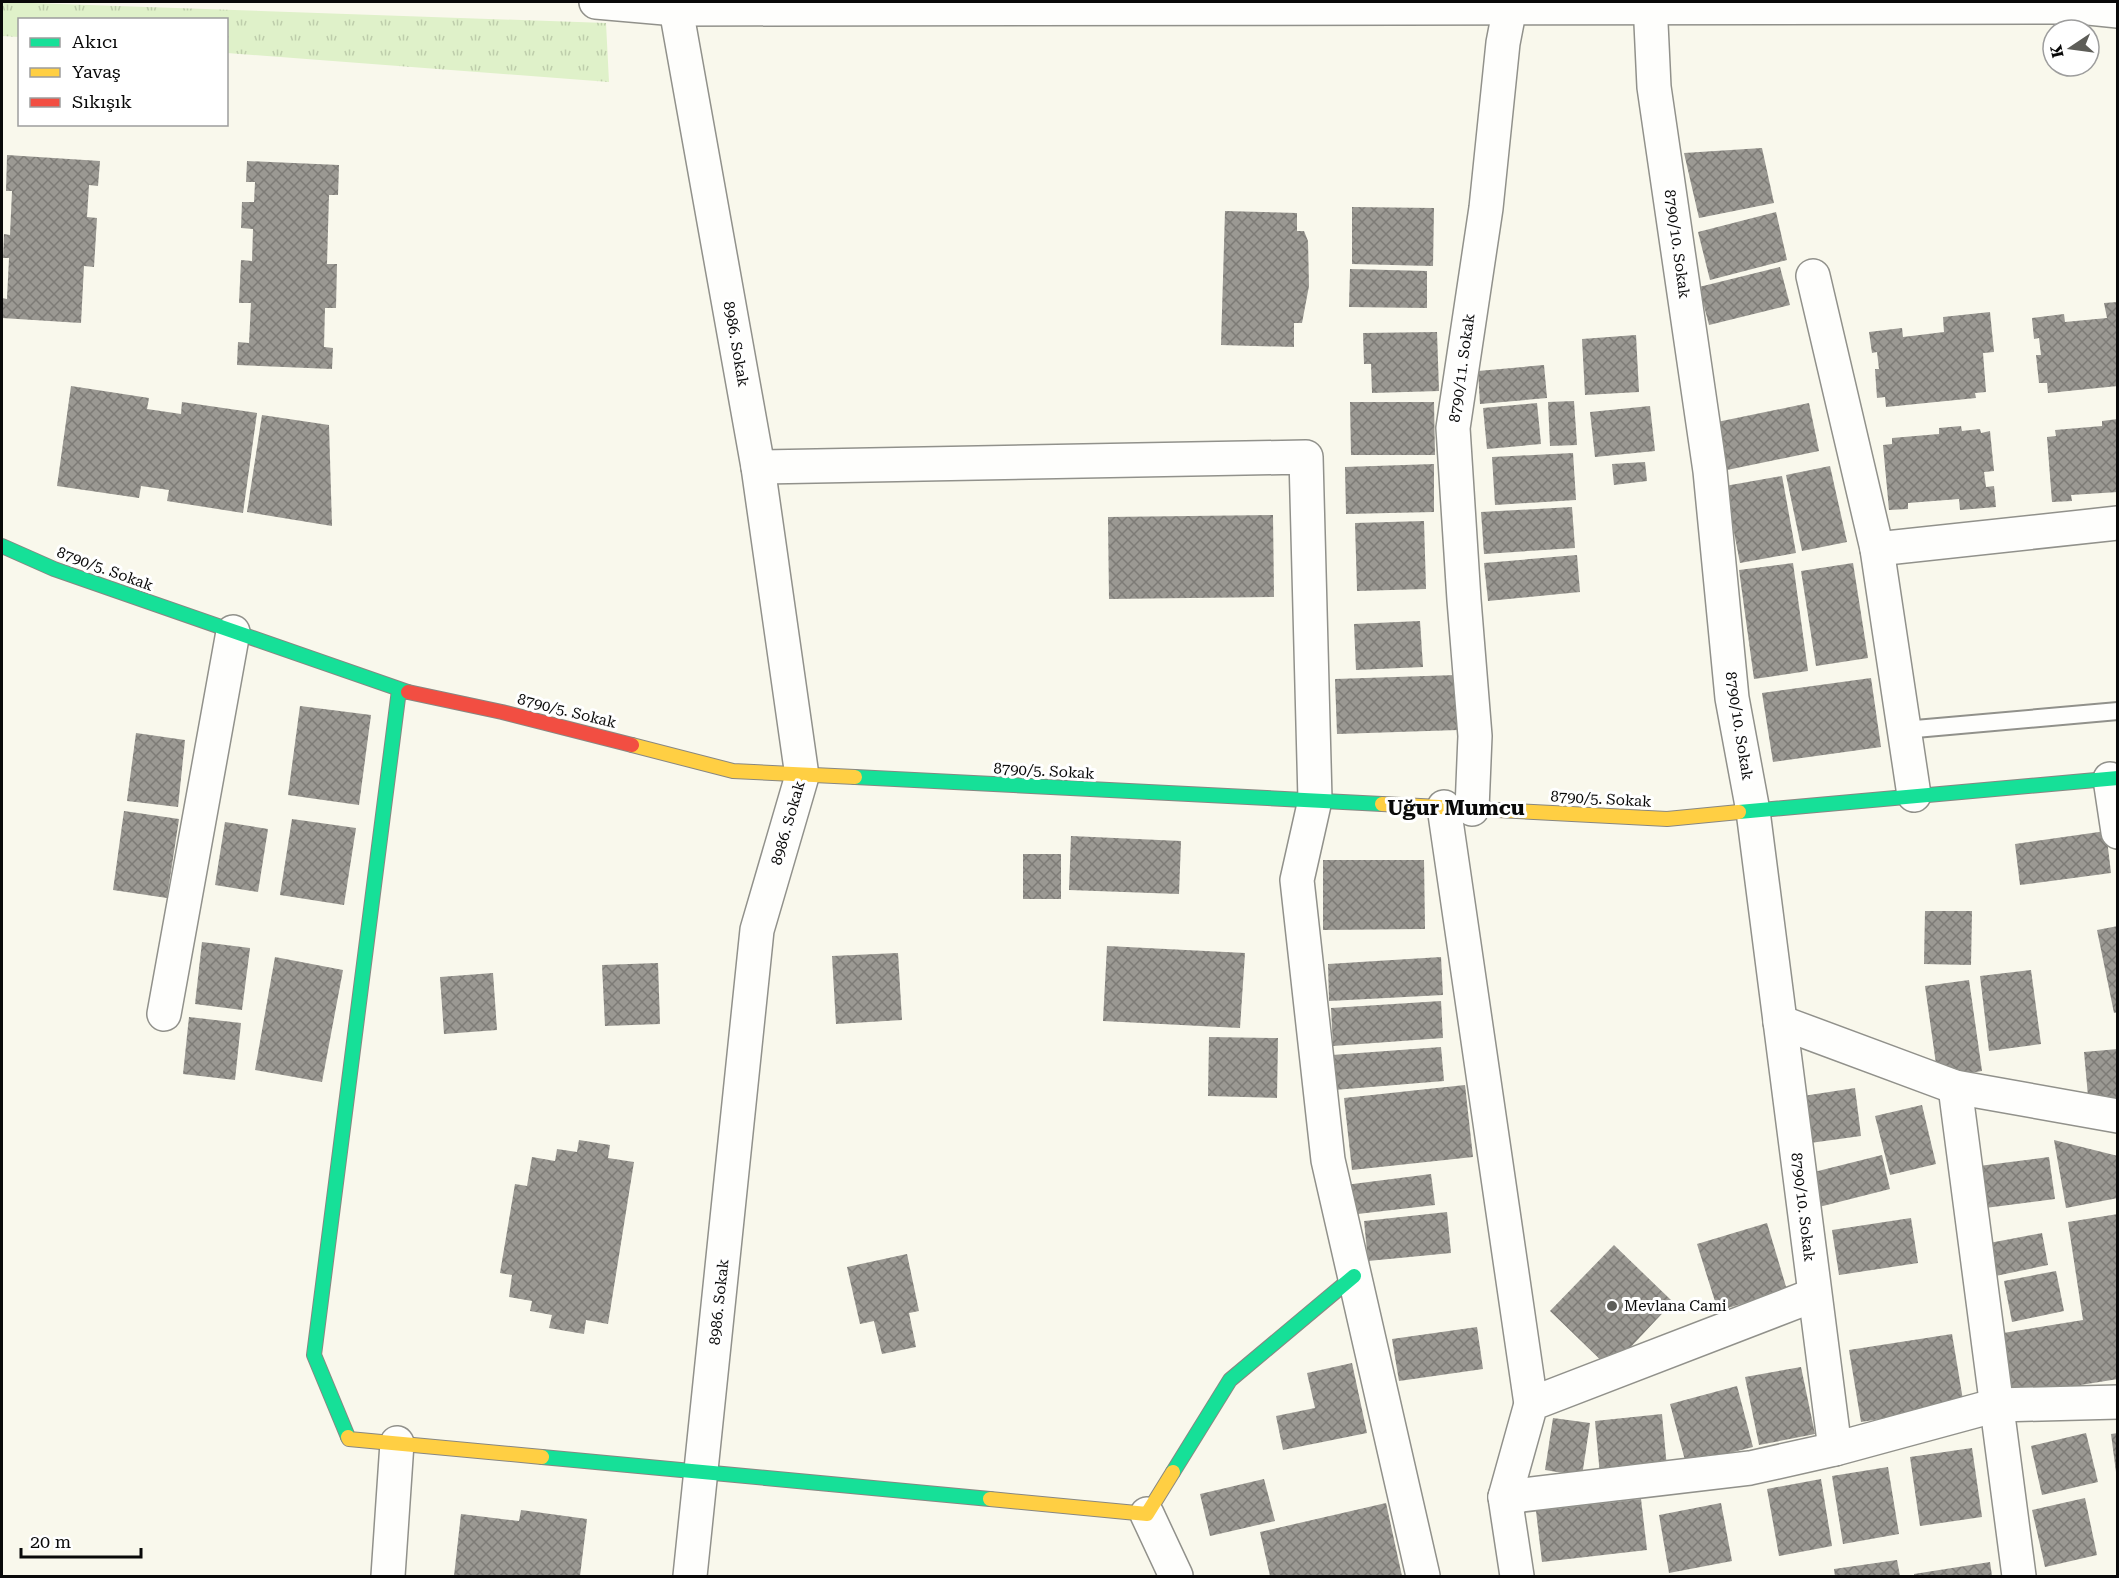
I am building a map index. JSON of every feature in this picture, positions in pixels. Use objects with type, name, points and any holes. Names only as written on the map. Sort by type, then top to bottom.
[{"type":"main road","name":"8790/5. Sokak","points":[[2,546],[54,569],[399,690],[502,712],[733,771],[1667,819],[2114,778]]},
{"type":"main road","points":[[399,690],[314,1355],[350,1439],[1147,1514],[1230,1380],[1354,1276]]},
{"type":"street","points":[[596,2],[676,5],[2079,7],[2118,11]]},
{"type":"street","name":"8986. Sokak","points":[[676,5],[758,467],[802,776],[758,930],[690,1576]]},
{"type":"street","name":"8790/11. Sokak","points":[[1510,5],[1503,43],[1486,208],[1453,428],[1474,736],[1458,808],[1531,1404]]},
{"type":"street","name":"8790/10. Sokak","points":[[1650,5],[1654,87],[1710,471],[1732,698],[1753,811],[1835,1449]]},
{"type":"street","points":[[1813,276],[1877,549],[1914,795]]},
{"type":"street","points":[[758,467],[1306,457],[1315,800],[1297,880],[1328,1160],[1423,1576]]},
{"type":"street","points":[[1877,549],[2118,523]]},
{"type":"street","points":[[164,1014],[233,632]]},
{"type":"street","points":[[2114,778],[2118,832]]},
{"type":"street","points":[[1780,1022],[1955,1087],[2118,1116]]},
{"type":"street","points":[[1955,1087],[2019,1576]]},
{"type":"street","points":[[1517,1576],[1505,1497],[1531,1404],[1814,1295]]},
{"type":"street","points":[[1505,1497],[1750,1468],[1835,1449],[1997,1406],[2118,1402]]},
{"type":"street","points":[[388,1576],[397,1443]]},
{"type":"street","points":[[1147,1514],[1176,1576]]},
{"type":"lane","points":[[1904,730],[2118,711]]},
{"type":"green space","points":[[2,2],[606,23],[609,82],[228,53],[228,18],[18,18],[18,37],[2,36]]},
{"type":"building","points":[[1762,148],[1774,203],[1699,218],[1684,153]]},
{"type":"building","points":[[7,155],[100,161],[98,186],[89,185],[87,217],[97,218],[94,267],[84,266],[81,323],[2,318],[2,298],[7,299],[9,258],[3,258],[4,234],[10,235],[12,191],[6,191]]},
{"type":"building","points":[[247,161],[339,165],[338,195],[329,195],[327,264],[337,264],[336,308],[325,308],[324,347],[333,348],[332,369],[237,365],[238,342],[249,343],[251,303],[239,303],[241,260],[252,261],[253,229],[241,228],[242,202],[254,202],[255,182],[246,182]]},
{"type":"building","points":[[1352,207],[1434,208],[1433,266],[1352,264]]},
{"type":"building","points":[[1225,211],[1297,213],[1297,231],[1304,231],[1308,241],[1309,286],[1302,323],[1294,323],[1294,347],[1221,345]]},
{"type":"building","points":[[1776,212],[1787,260],[1710,280],[1698,232]]},
{"type":"building","points":[[1780,267],[1790,305],[1709,325],[1699,287]]},
{"type":"building","points":[[1350,269],[1427,271],[1427,308],[1349,307]]},
{"type":"building","points":[[2118,302],[2118,386],[2048,393],[2047,383],[2039,383],[2036,355],[2041,355],[2039,338],[2034,339],[2032,318],[2064,314],[2065,322],[2107,318],[2104,303]]},
{"type":"building","points":[[1990,312],[1994,352],[1983,353],[1986,392],[1975,393],[1976,398],[1886,407],[1885,397],[1877,398],[1875,369],[1879,369],[1877,352],[1872,353],[1869,332],[1902,328],[1903,337],[1944,332],[1943,317]]},
{"type":"building","points":[[1437,332],[1439,391],[1372,393],[1371,364],[1364,364],[1363,333]]},
{"type":"building","points":[[1636,335],[1639,392],[1585,395],[1582,339]]},
{"type":"building","points":[[1544,365],[1547,398],[1480,404],[1478,371]]},
{"type":"building","points":[[71,386],[149,398],[147,409],[181,414],[182,402],[257,413],[243,513],[167,501],[169,490],[141,486],[139,498],[57,486]]},
{"type":"building","points":[[1574,401],[1577,445],[1550,446],[1548,402]]},
{"type":"building","points":[[1350,402],[1434,402],[1435,455],[1351,455]]},
{"type":"building","points":[[1537,403],[1541,444],[1487,449],[1483,408]]},
{"type":"building","points":[[1809,403],[1819,451],[1727,470],[1717,422]]},
{"type":"building","points":[[1650,406],[1655,451],[1595,457],[1590,412]]},
{"type":"building","points":[[262,415],[329,425],[332,526],[247,512]]},
{"type":"building","points":[[2118,419],[2118,492],[2071,495],[2072,501],[2052,502],[2047,437],[2056,436],[2055,430],[2102,426],[2102,421]]},
{"type":"building","points":[[1961,426],[1962,431],[1980,429],[1981,433],[1990,431],[1994,471],[1984,472],[1986,487],[1994,486],[1996,507],[1960,510],[1959,499],[1908,503],[1908,509],[1889,510],[1883,445],[1892,444],[1892,438],[1939,434],[1939,428]]},
{"type":"building","points":[[1573,453],[1576,500],[1495,505],[1492,457]]},
{"type":"building","points":[[1645,462],[1647,481],[1614,485],[1612,464]]},
{"type":"building","points":[[1434,464],[1434,512],[1346,514],[1345,467]]},
{"type":"building","points":[[1830,466],[1847,542],[1802,551],[1786,475]]},
{"type":"building","points":[[1782,476],[1796,553],[1740,563],[1725,486]]},
{"type":"building","points":[[1572,507],[1575,548],[1484,554],[1481,512]]},
{"type":"building","points":[[1273,515],[1274,597],[1109,599],[1108,517]]},
{"type":"building","points":[[1424,521],[1426,589],[1357,591],[1355,523]]},
{"type":"building","points":[[1577,555],[1580,592],[1488,601],[1484,563]]},
{"type":"building","points":[[1793,563],[1808,671],[1754,679],[1739,570]]},
{"type":"building","points":[[1853,563],[1868,658],[1816,666],[1801,571]]},
{"type":"building","points":[[1420,621],[1423,667],[1356,670],[1354,624]]},
{"type":"building","points":[[1456,675],[1458,730],[1337,734],[1335,679]]},
{"type":"building","points":[[1871,678],[1881,747],[1773,762],[1762,693]]},
{"type":"building","points":[[300,706],[371,715],[359,805],[288,795]]},
{"type":"building","points":[[136,733],[185,740],[178,807],[127,801]]},
{"type":"building","points":[[124,811],[179,819],[167,898],[113,890]]},
{"type":"building","points":[[292,819],[356,828],[344,905],[280,895]]},
{"type":"building","points":[[225,822],[268,829],[258,892],[215,885]]},
{"type":"building","points":[[2106,831],[2111,873],[2020,885],[2015,844]]},
{"type":"building","points":[[1071,836],[1181,841],[1179,894],[1069,890]]},
{"type":"building","points":[[1023,854],[1061,854],[1061,899],[1023,899]]},
{"type":"building","points":[[1323,860],[1424,860],[1425,929],[1323,930]]},
{"type":"building","points":[[1925,911],[1972,911],[1971,965],[1924,964]]},
{"type":"building","points":[[2118,926],[2118,1012],[2114,1013],[2097,930]]},
{"type":"building","points":[[202,942],[250,948],[242,1010],[195,1004]]},
{"type":"building","points":[[1107,946],[1245,953],[1240,1028],[1103,1021]]},
{"type":"building","points":[[898,953],[902,1020],[836,1024],[832,956]]},
{"type":"building","points":[[275,957],[343,970],[322,1082],[255,1070]]},
{"type":"building","points":[[1441,957],[1443,995],[1329,1001],[1328,964]]},
{"type":"building","points":[[658,963],[660,1024],[605,1026],[602,965]]},
{"type":"building","points":[[2031,970],[2041,1044],[1989,1051],[1980,976]]},
{"type":"building","points":[[493,973],[497,1030],[444,1034],[440,977]]},
{"type":"building","points":[[1969,980],[1982,1071],[1938,1078],[1925,986]]},
{"type":"building","points":[[1441,1001],[1443,1038],[1333,1046],[1331,1008]]},
{"type":"building","points":[[189,1017],[241,1023],[235,1080],[183,1074]]},
{"type":"building","points":[[1209,1037],[1278,1038],[1277,1098],[1208,1096]]},
{"type":"building","points":[[1441,1047],[1444,1081],[1334,1090],[1332,1055]]},
{"type":"building","points":[[2118,1049],[2118,1105],[2089,1107],[2084,1052]]},
{"type":"building","points":[[1465,1085],[1473,1157],[1352,1170],[1344,1098]]},
{"type":"building","points":[[1855,1088],[1861,1136],[1810,1143],[1803,1096]]},
{"type":"building","points":[[1922,1105],[1936,1164],[1890,1175],[1875,1116]]},
{"type":"building","points":[[579,1140],[610,1145],[608,1158],[634,1162],[608,1324],[586,1320],[584,1334],[549,1328],[552,1315],[530,1311],[532,1301],[509,1297],[512,1275],[500,1273],[515,1184],[527,1186],[532,1157],[555,1161],[557,1149],[577,1152]]},
{"type":"building","points":[[2054,1140],[2118,1156],[2118,1198],[2066,1208]]},
{"type":"building","points":[[1882,1155],[1890,1189],[1819,1207],[1810,1173]]},
{"type":"building","points":[[2049,1157],[2055,1199],[1985,1208],[1979,1166]]},
{"type":"building","points":[[1431,1174],[1435,1205],[1349,1215],[1345,1185]]},
{"type":"building","points":[[1447,1212],[1451,1253],[1368,1261],[1364,1221]]},
{"type":"building","points":[[2118,1214],[2118,1379],[2006,1397],[1997,1334],[2083,1320],[2068,1222]]},
{"type":"building","points":[[1911,1218],[1918,1263],[1839,1275],[1832,1230]]},
{"type":"building","points":[[1767,1223],[1787,1290],[1718,1311],[1697,1244]]},
{"type":"building","points":[[2042,1233],[2048,1265],[1986,1278],[1979,1245]]},
{"type":"building","name":"Mevlana Cami","points":[[1614,1245],[1673,1302],[1610,1369],[1550,1311]]},
{"type":"building","points":[[907,1254],[919,1311],[909,1313],[916,1347],[882,1354],[874,1321],[860,1324],[847,1267]]},
{"type":"building","points":[[2056,1271],[2064,1311],[2012,1322],[2004,1281]]},
{"type":"building","points":[[1477,1327],[1483,1369],[1399,1381],[1392,1339]]},
{"type":"building","points":[[1952,1334],[1964,1406],[1861,1422],[1849,1350]]},
{"type":"building","points":[[1352,1363],[1367,1433],[1283,1450],[1276,1416],[1315,1408],[1307,1373]]},
{"type":"building","points":[[1801,1367],[1815,1434],[1759,1445],[1745,1377]]},
{"type":"building","points":[[1737,1386],[1753,1447],[1686,1464],[1670,1404]]},
{"type":"building","points":[[1662,1414],[1667,1468],[1600,1475],[1595,1421]]},
{"type":"building","points":[[1553,1418],[1590,1423],[1582,1476],[1545,1470]]},
{"type":"building","points":[[2086,1433],[2098,1482],[2042,1495],[2031,1446]]},
{"type":"building","points":[[2118,1433],[2118,1472],[2116,1472],[2111,1434]]},
{"type":"building","points":[[1972,1448],[1982,1517],[1920,1526],[1910,1457]]},
{"type":"building","points":[[1888,1467],[1899,1534],[1843,1544],[1832,1476]]},
{"type":"building","points":[[1264,1479],[1275,1521],[1210,1536],[1200,1494]]},
{"type":"building","points":[[1821,1479],[1832,1546],[1779,1556],[1767,1489]]},
{"type":"building","points":[[2085,1498],[2097,1555],[2045,1567],[2032,1510]]},
{"type":"building","points":[[1641,1499],[1647,1550],[1542,1562],[1536,1511]]},
{"type":"building","points":[[1386,1503],[1402,1576],[1270,1576],[1260,1532]]},
{"type":"building","points":[[1721,1503],[1732,1561],[1669,1573],[1659,1515]]},
{"type":"building","points":[[521,1510],[587,1519],[580,1576],[454,1576],[461,1514],[519,1521]]},
{"type":"building","points":[[1897,1560],[1900,1576],[1835,1576],[1834,1569]]},
{"type":"building","points":[[1990,1562],[1992,1576],[1914,1576],[1914,1574]]},
{"type":"traffic: fast","points":[[2,546],[54,569],[408,692]]},
{"type":"traffic: fast","points":[[348,1437],[314,1355],[399,690]]},
{"type":"traffic: fast","points":[[855,777],[1382,804]]},
{"type":"traffic: fast","points":[[1739,812],[2118,778]]},
{"type":"traffic: fast","points":[[1173,1472],[1230,1380],[1354,1276]]},
{"type":"traffic: fast","points":[[542,1457],[990,1499]]},
{"type":"traffic: slow","points":[[632,745],[733,771],[855,777]]},
{"type":"traffic: slow","points":[[1382,804],[1667,819],[1739,812]]},
{"type":"traffic: slow","points":[[348,1437],[349,1439],[542,1457]]},
{"type":"traffic: slow","points":[[990,1499],[1147,1514],[1173,1472]]},
{"type":"traffic: jam","points":[[408,692],[502,712],[632,745]]},
{"type":"place","name":"Mevlana Cami","points":[[1612,1306]]},
{"type":"district","name":"Uğur Mumcu","points":[[1456,808]]}]
